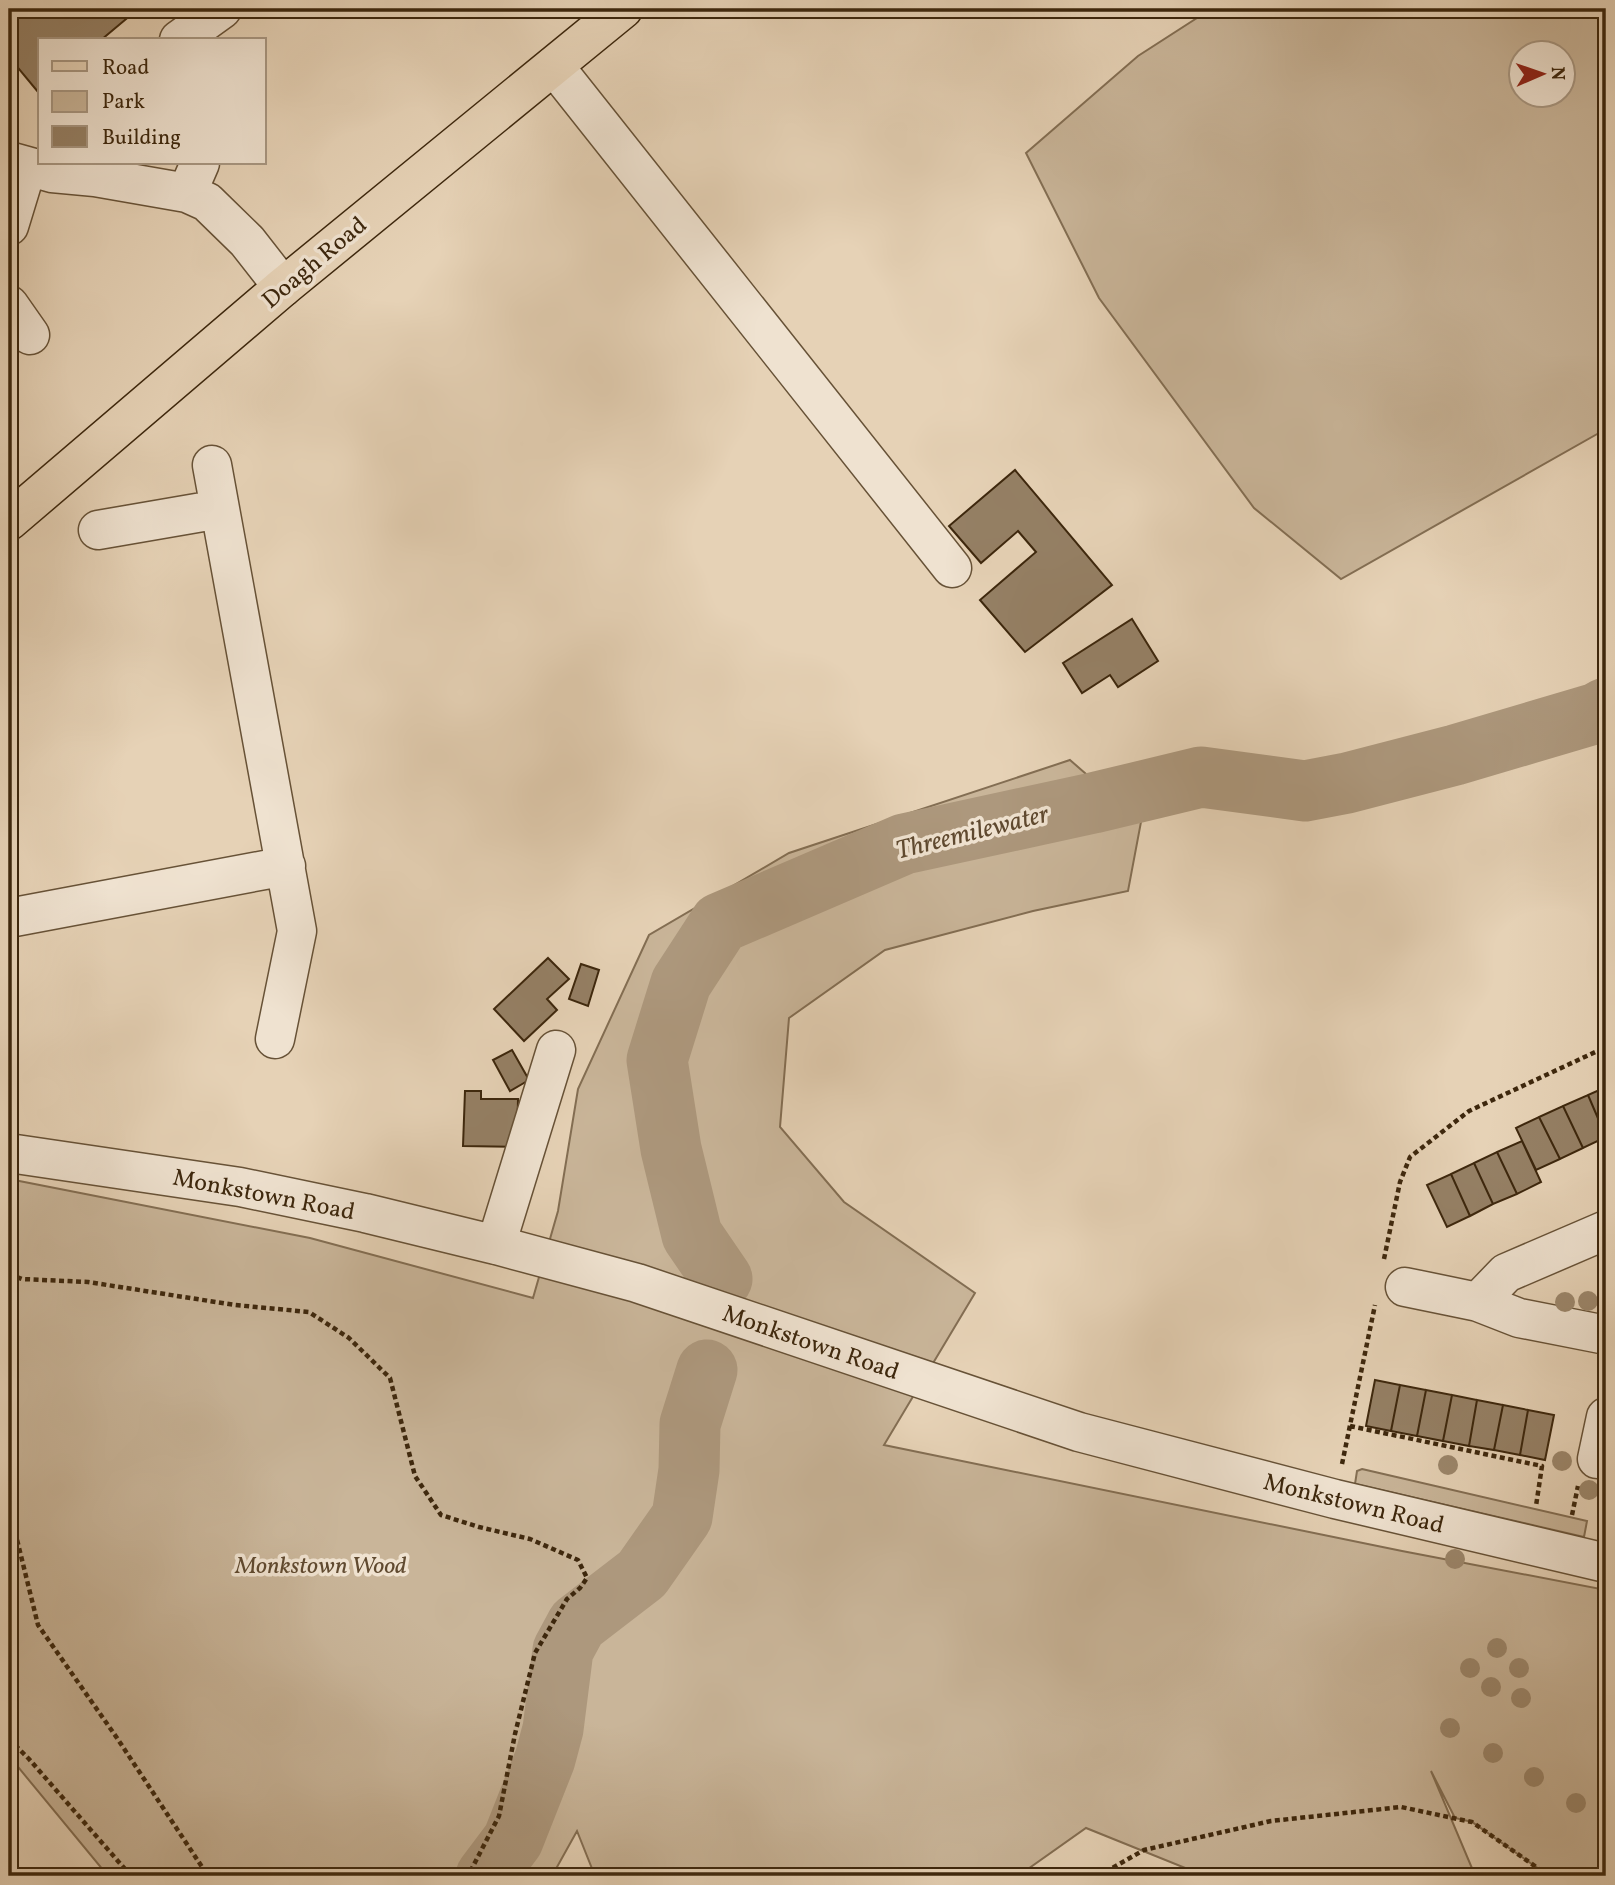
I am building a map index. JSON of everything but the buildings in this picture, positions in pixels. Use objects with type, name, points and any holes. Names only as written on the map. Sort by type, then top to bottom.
[{"type":"main road","name":"Doagh Road","points":[[9,522],[283,287],[623,9]]},
{"type":"street","points":[[182,38],[222,9]]},
{"type":"street","points":[[554,66],[951,568]]},
{"type":"street","points":[[9,226],[18,164],[52,173],[90,170],[194,178],[207,202],[237,231],[283,287]]},
{"type":"street","points":[[212,465],[297,931],[275,1039]]},
{"type":"street","points":[[98,530],[220,509]]},
{"type":"street","points":[[9,918],[286,866]]},
{"type":"street","points":[[496,1245],[556,1050]]},
{"type":"street","name":"Monkstown Road","points":[[9,1153],[240,1187],[365,1213],[496,1245],[637,1283],[1079,1432],[1335,1499],[1606,1563]]},
{"type":"street","points":[[1478,1302],[1506,1273],[1606,1230]]},
{"type":"street","points":[[1388,1284],[1478,1302],[1519,1318],[1606,1335]]},
{"type":"street","points":[[1597,1459],[1606,1417]]},
{"type":"path","points":[[1341,1468],[1388,1284],[1399,1182],[1410,1157],[1469,1111],[1606,1047]]},
{"type":"path","points":[[9,1274],[22,1279],[88,1282],[235,1305],[309,1312],[349,1338],[390,1378],[415,1476],[441,1515],[530,1539],[578,1560],[587,1578],[567,1599],[535,1653],[499,1816],[468,1876]]},
{"type":"path","points":[[1350,1426],[1542,1466],[1536,1506]]},
{"type":"path","points":[[9,1507],[38,1625],[208,1876]]},
{"type":"path","points":[[9,1739],[131,1876]]},
{"type":"path","points":[[1098,1876],[1144,1850],[1271,1821],[1401,1807],[1472,1822],[1549,1876]]},
{"type":"green space","points":[[1211,9],[1606,9],[1606,429],[1341,579],[1254,508],[1099,298],[1026,153],[1138,56]]},
{"type":"green space","name":"Monkstown Wood","points":[[1070,760],[1141,822],[1128,891],[1033,911],[885,950],[789,1018],[780,1127],[844,1202],[975,1293],[884,1445],[1606,1590],[1606,1876],[1549,1876],[1472,1822],[1455,1818],[1431,1771],[1474,1873],[1479,1876],[1205,1876],[1086,1828],[1018,1876],[595,1876],[577,1831],[552,1876],[108,1876],[9,1756],[9,1179],[310,1238],[533,1298],[558,1211],[578,1089],[649,935],[789,853]]},
{"type":"green space","points":[[1362,1469],[1587,1521],[1584,1537],[1355,1484],[1357,1471]]},
{"type":"waterway","name":"Threemilewater","points":[[722,1279],[692,1235],[671,1149],[657,1060],[681,983],[720,923],[904,844],[1201,777],[1305,791],[1347,783],[1455,755],[1606,708]]},
{"type":"waterway","name":"Threemilewater","points":[[486,1876],[513,1840],[545,1759],[553,1729],[563,1650],[577,1624],[642,1574],[682,1517],[689,1470],[690,1424],[707,1370]]}]
